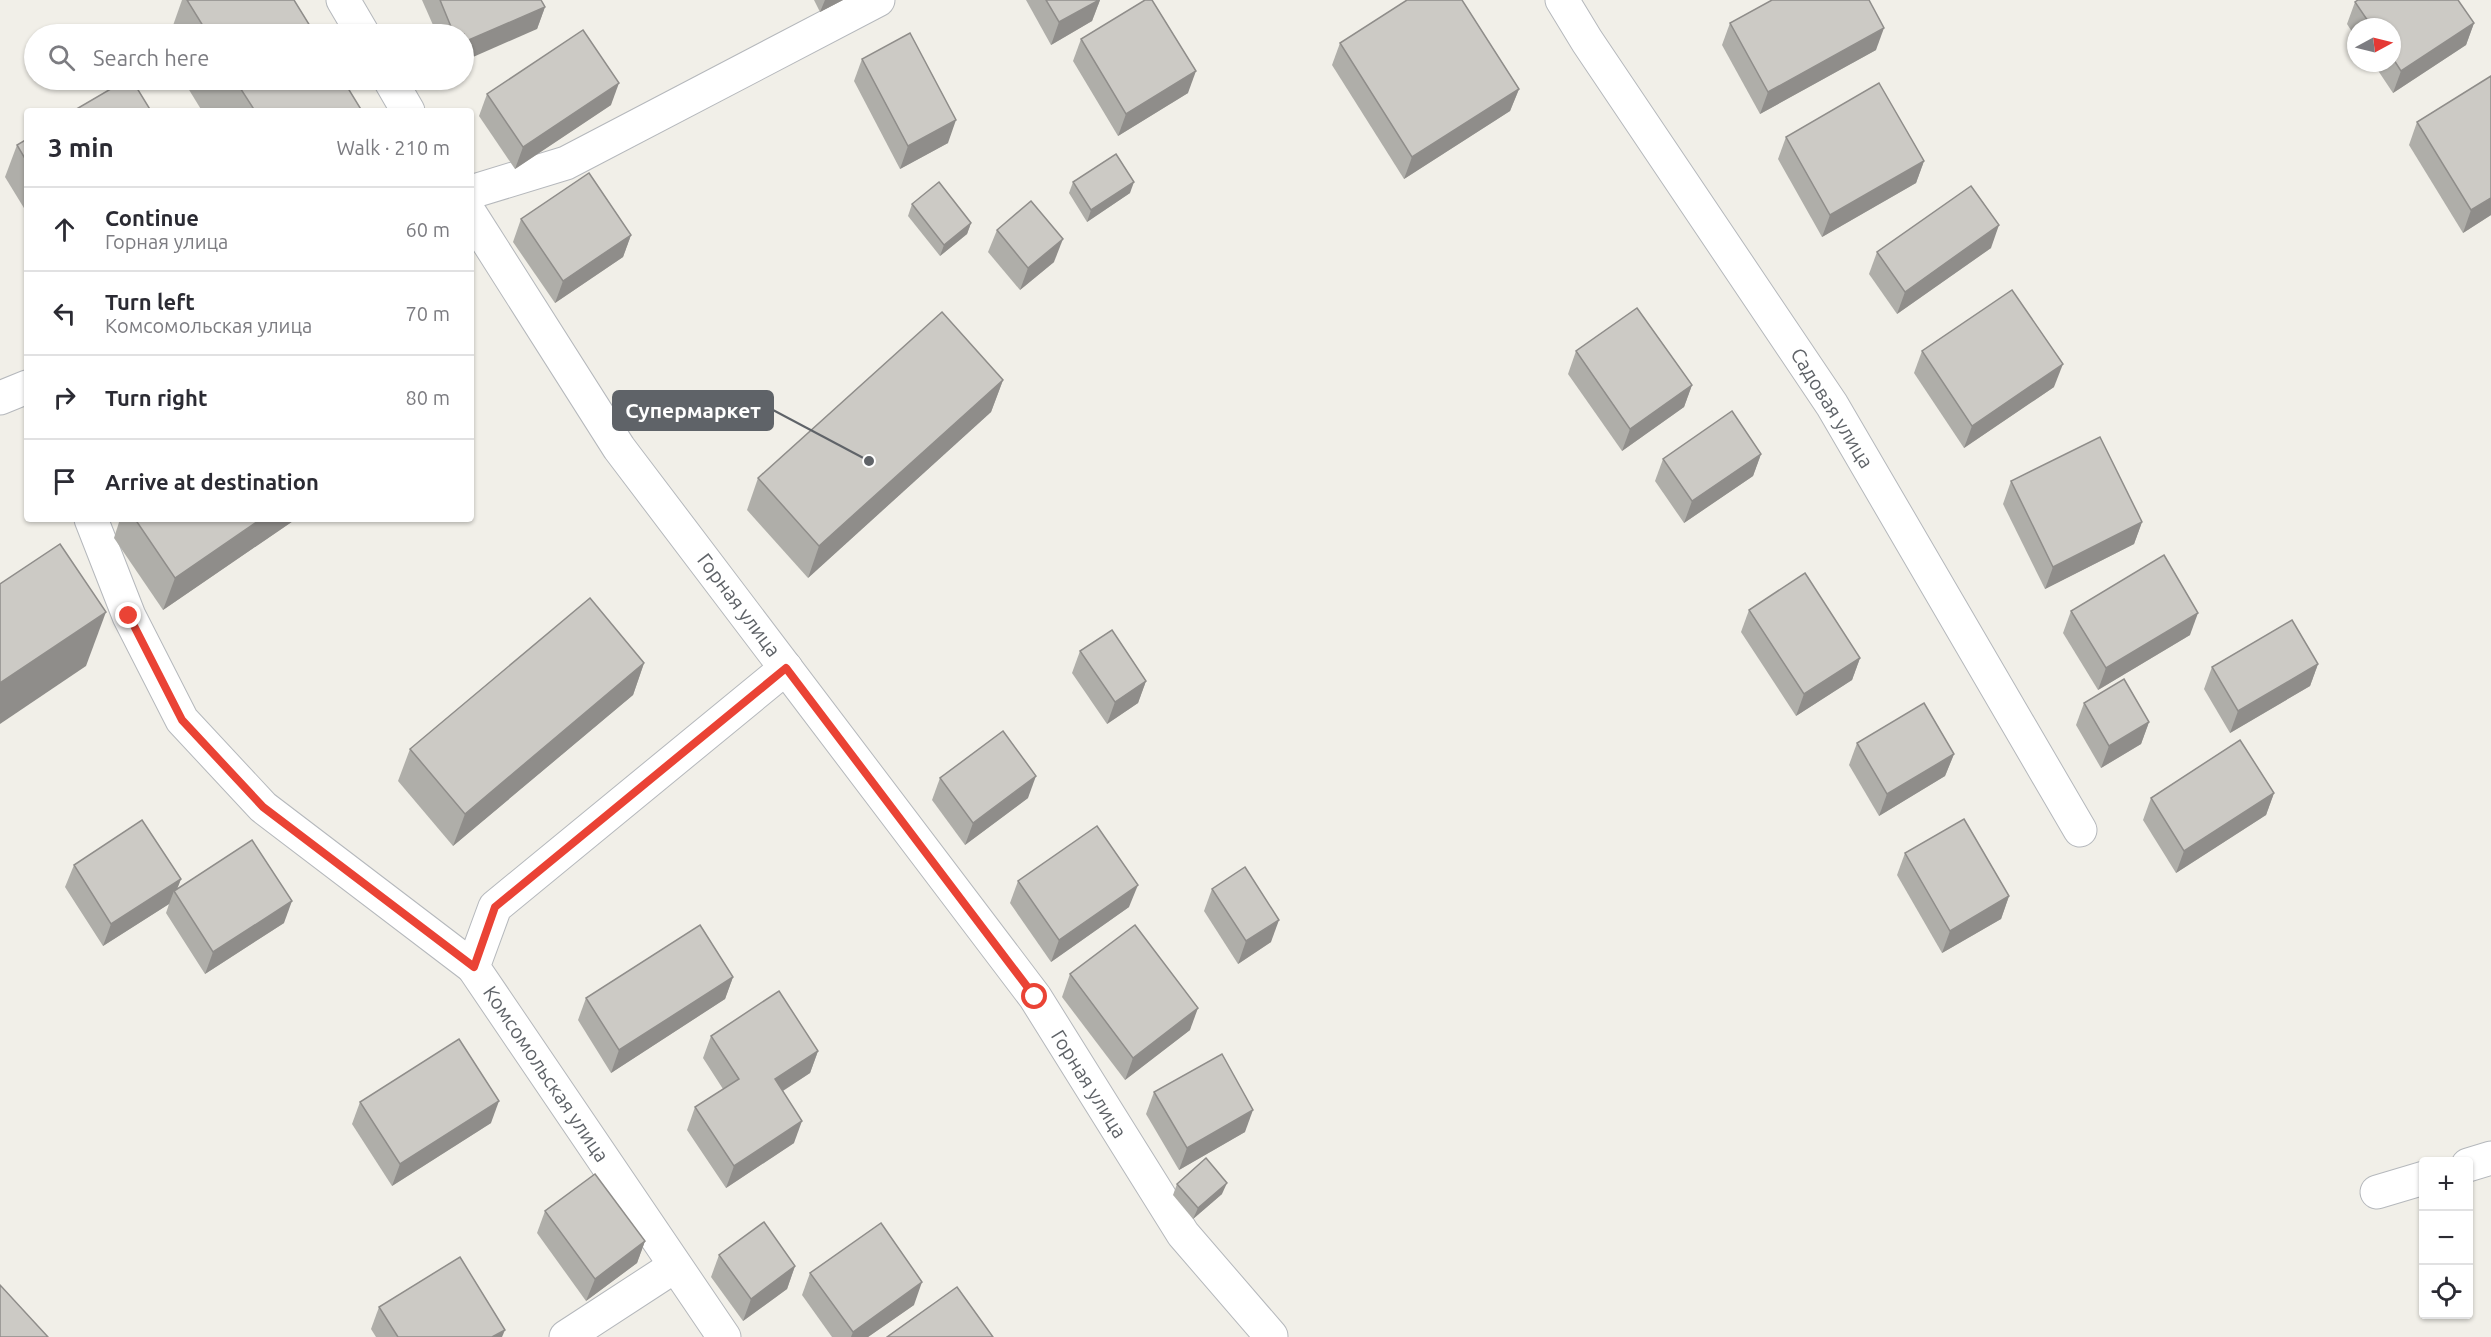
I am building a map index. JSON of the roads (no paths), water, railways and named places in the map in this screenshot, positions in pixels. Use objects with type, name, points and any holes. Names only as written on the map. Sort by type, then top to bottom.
[{"type":"street","points":[[343,0],[357,24]]},
{"type":"street","points":[[474,191],[566,163],[878,0]]},
{"type":"street","name":"Садовая улица","points":[[1562,0],[1593,51],[1832,405],[2080,830]]},
{"type":"street","points":[[396,90],[406,108]]},
{"type":"street","name":"Горная улица","points":[[474,220],[619,448],[1035,997],[1183,1234],[1270,1336]]},
{"type":"street","points":[[92,522],[129,616],[182,720],[263,807],[474,967]]},
{"type":"street","name":"Комсомольская улица","points":[[724,1337],[474,967],[495,907],[786,668]]},
{"type":"street","points":[[2473,1164],[2491,1158]]},
{"type":"street","points":[[2377,1192],[2419,1179]]},
{"type":"street","points":[[566,1337],[675,1266]]},
{"type":"place","name":"Супермаркет","points":[[869,461]]}]
